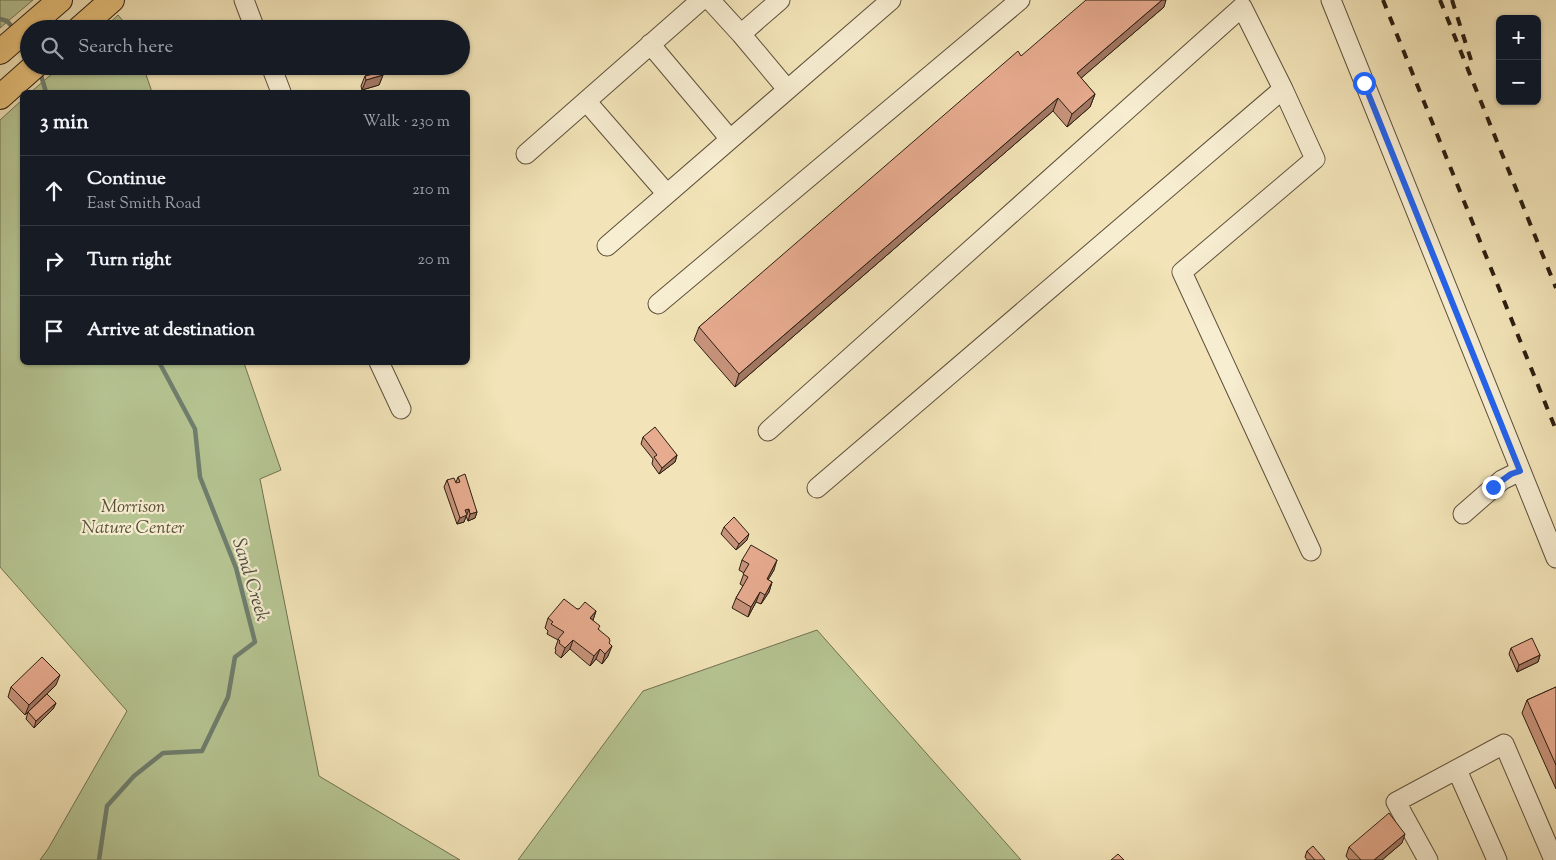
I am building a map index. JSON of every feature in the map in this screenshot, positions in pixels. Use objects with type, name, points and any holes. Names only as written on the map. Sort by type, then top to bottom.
[{"type":"main road","points":[[37,20],[60,0]]},
{"type":"main road","points":[[88,20],[112,0]]},
{"type":"main road","points":[[0,52],[20,35]]},
{"type":"main road","points":[[0,97],[25,75]]},
{"type":"street","points":[[244,0],[252,20]]},
{"type":"street","points":[[526,154],[701,0]]},
{"type":"street","points":[[710,0],[787,89]]},
{"type":"street","points":[[741,34],[780,0]]},
{"type":"street","points":[[607,246],[891,0]]},
{"type":"street","points":[[658,304],[1020,0]]},
{"type":"street","points":[[1331,0],[1556,558]]},
{"type":"street","points":[[768,431],[1243,2],[1315,159],[1182,272],[1311,551]]},
{"type":"street","points":[[650,44],[730,139]]},
{"type":"street","points":[[274,75],[280,90]]},
{"type":"street","points":[[817,488],[1283,89]]},
{"type":"street","points":[[586,101],[667,194]]},
{"type":"street","points":[[380,365],[401,409]]},
{"type":"street","points":[[1463,514],[1502,480],[1520,471]]},
{"type":"street","points":[[1428,860],[1396,802],[1504,744],[1554,860]]},
{"type":"street","points":[[1457,770],[1497,860]]},
{"type":"green space","points":[[0,0],[33,0],[0,28]]},
{"type":"green space","points":[[118,15],[122,20],[113,20]]},
{"type":"green space","points":[[51,75],[146,75],[151,90],[33,90]]},
{"type":"green space","name":"Morrison Nature Center","points":[[20,102],[20,365],[245,365],[281,470],[260,479],[319,776],[460,860],[40,860],[127,711],[0,567],[0,120]]},
{"type":"green space","points":[[817,630],[1021,860],[518,860],[643,691]]},
{"type":"building","points":[[1086,0],[1162,0],[1077,73],[1095,94],[1072,114],[1058,98],[739,374],[699,327],[1018,51],[1021,56]]},
{"type":"building","points":[[369,75],[383,75],[366,80],[365,76]]},
{"type":"building","points":[[655,427],[677,455],[662,468],[654,457],[657,455],[643,437]]},
{"type":"building","points":[[465,474],[477,512],[470,514],[469,509],[465,510],[467,515],[460,518],[447,480],[454,478],[456,483],[460,482],[458,477]]},
{"type":"building","points":[[734,517],[749,534],[739,544],[724,527]]},
{"type":"building","points":[[751,545],[777,560],[767,579],[772,582],[765,595],[760,592],[751,607],[736,598],[748,577],[743,574],[749,564],[742,560]]},
{"type":"building","points":[[564,599],[577,609],[585,602],[596,611],[590,618],[600,626],[598,629],[609,638],[609,643],[612,646],[605,654],[600,649],[594,656],[573,640],[565,648],[559,643],[558,639],[564,632],[551,624],[553,622],[548,618]]},
{"type":"building","points":[[1532,638],[1540,655],[1519,665],[1511,648]]},
{"type":"building","points":[[42,657],[60,675],[29,705],[11,687]]},
{"type":"building","points":[[1556,687],[1556,765],[1527,700]]},
{"type":"building","points":[[47,694],[56,703],[36,721],[28,712]]},
{"type":"building","points":[[1389,813],[1405,834],[1374,860],[1361,860],[1349,847]]},
{"type":"building","points":[[1313,846],[1325,860],[1315,860],[1307,851]]},
{"type":"building","points":[[1118,854],[1124,860],[1111,860]]},
{"type":"waterway","name":"Sand Creek","points":[[0,19],[7,21],[15,30]]},
{"type":"waterway","name":"Sand Creek","points":[[41,75],[45,90]]},
{"type":"waterway","name":"Sand Creek","points":[[99,860],[107,806],[134,776],[163,753],[202,751],[228,697],[235,657],[255,642],[236,568],[200,477],[195,429],[161,365]]},
{"type":"railway","points":[[1383,0],[1556,430]]},
{"type":"railway","points":[[1440,0],[1556,288]]},
{"type":"railway","points":[[1452,0],[1471,60]]},
{"type":"route","points":[[1364,83],[1520,471],[1511,474],[1493,487]]}]
